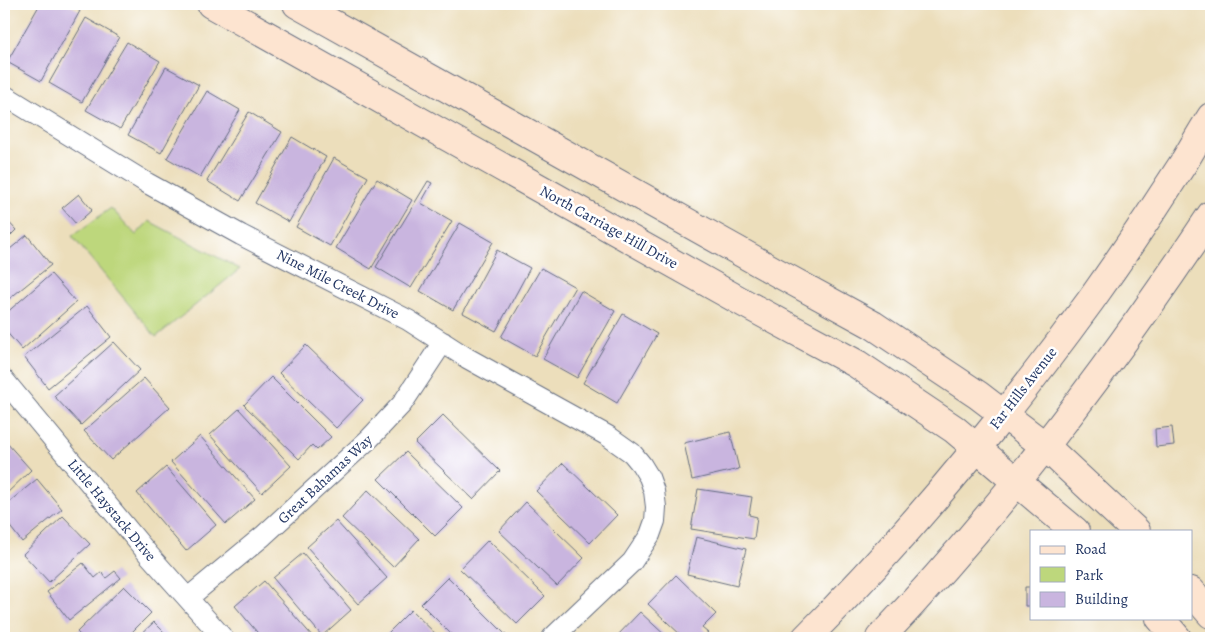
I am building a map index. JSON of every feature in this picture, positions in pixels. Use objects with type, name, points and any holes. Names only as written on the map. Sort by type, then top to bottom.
[{"type":"street","name":"North Carriage Hill Drive","points":[[211,4],[736,298],[837,352],[929,412],[997,465],[1074,530]]},
{"type":"street","points":[[297,4],[847,310],[906,346],[1024,430],[1135,530]]},
{"type":"street","name":"Nine Mile Creek Drive","points":[[4,95],[156,188],[241,235],[408,320],[622,445],[641,464],[649,477],[654,491],[655,521],[650,535],[643,548],[617,578],[552,638]]},
{"type":"street","name":"Far Hills Avenue","points":[[806,638],[884,556],[997,465],[1024,430],[1096,293],[1168,186],[1211,117]]},
{"type":"street","name":"Far Hills Avenue","points":[[880,638],[914,603],[997,465],[1024,430],[1150,306],[1211,215]]},
{"type":"street","name":"Great Bahamas Way","points":[[188,598],[263,536],[370,438],[402,404],[443,342]]},
{"type":"street","name":"Little Haystack Drive","points":[[4,380],[149,555],[223,638]]},
{"type":"street","points":[[1192,592],[1211,614]]},
{"type":"street","points":[[1162,620],[1177,638]]},
{"type":"green space","points":[[111,208],[136,235],[149,221],[240,269],[156,337],[72,236]]},
{"type":"building","points":[[40,4],[68,4],[80,11],[41,81],[7,62]]},
{"type":"building","points":[[86,18],[119,37],[82,102],[49,83]]},
{"type":"building","points":[[127,42],[160,61],[120,129],[86,110]]},
{"type":"building","points":[[166,67],[199,85],[161,153],[128,135]]},
{"type":"building","points":[[207,91],[240,110],[200,177],[167,158]]},
{"type":"building","points":[[249,112],[282,132],[240,201],[207,181]]},
{"type":"building","points":[[292,137],[326,157],[289,222],[255,203]]},
{"type":"building","points":[[334,158],[368,177],[330,246],[296,227]]},
{"type":"building","points":[[377,179],[412,200],[371,269],[336,248]]},
{"type":"building","points":[[428,181],[432,183],[421,203],[452,221],[411,288],[376,267]]},
{"type":"building","points":[[79,194],[92,210],[76,224],[62,208]]},
{"type":"building","points":[[4,217],[16,230],[4,242]]},
{"type":"building","points":[[460,223],[493,242],[453,310],[420,291]]},
{"type":"building","points":[[27,235],[51,265],[4,303],[4,254]]},
{"type":"building","points":[[497,250],[530,268],[496,331],[463,313]]},
{"type":"building","points":[[541,268],[575,287],[535,356],[501,337]]},
{"type":"building","points":[[51,274],[76,302],[22,350],[4,329],[4,315]]},
{"type":"building","points":[[581,291],[615,311],[577,378],[543,359]]},
{"type":"building","points":[[87,306],[111,337],[48,388],[24,357]]},
{"type":"building","points":[[623,314],[657,334],[617,403],[583,383]]},
{"type":"building","points":[[114,342],[140,370],[81,425],[54,396]]},
{"type":"building","points":[[306,345],[363,400],[336,428],[279,373]]},
{"type":"building","points":[[271,377],[331,437],[317,450],[312,445],[299,459],[244,405]]},
{"type":"building","points":[[144,378],[170,407],[111,460],[84,431]]},
{"type":"building","points":[[239,409],[291,466],[262,493],[210,435]]},
{"type":"building","points":[[443,415],[500,471],[473,499],[415,443]]},
{"type":"building","points":[[1172,427],[1174,445],[1156,447],[1155,429]]},
{"type":"building","points":[[730,432],[739,469],[692,480],[684,443]]},
{"type":"building","points":[[200,436],[255,499],[226,524],[171,462]]},
{"type":"building","points":[[6,442],[31,470],[4,496],[4,444]]},
{"type":"building","points":[[406,452],[463,508],[435,536],[378,479]]},
{"type":"building","points":[[563,463],[617,515],[590,543],[536,491]]},
{"type":"building","points":[[166,467],[216,525],[186,551],[137,493]]},
{"type":"building","points":[[37,479],[62,509],[22,542],[4,519],[4,506]]},
{"type":"building","points":[[698,489],[752,497],[749,515],[757,517],[754,539],[691,529]]},
{"type":"building","points":[[368,490],[419,539],[393,567],[342,518]]},
{"type":"building","points":[[526,502],[584,558],[557,586],[499,531]]},
{"type":"building","points":[[63,516],[90,544],[49,582],[23,554]]},
{"type":"building","points":[[336,521],[387,578],[358,604],[307,547]]},
{"type":"building","points":[[696,537],[746,549],[737,586],[687,574]]},
{"type":"building","points":[[488,540],[545,596],[517,624],[460,569]]},
{"type":"building","points":[[303,553],[351,610],[322,636],[273,578]]},
{"type":"building","points":[[83,563],[95,578],[102,572],[106,578],[115,571],[121,578],[69,620],[47,592]]},
{"type":"building","points":[[676,575],[716,614],[702,628],[708,633],[702,638],[684,638],[648,604]]},
{"type":"building","points":[[448,577],[507,636],[504,638],[455,638],[421,604]]},
{"type":"building","points":[[264,581],[314,638],[262,638],[235,606]]},
{"type":"building","points":[[124,586],[151,613],[126,638],[83,638],[77,632]]},
{"type":"building","points":[[1025,587],[1030,587],[1030,606],[1025,606]]},
{"type":"building","points":[[411,610],[440,638],[385,638]]},
{"type":"building","points":[[640,612],[668,638],[617,638]]},
{"type":"building","points":[[154,622],[170,638],[137,638]]},
{"type":"building","points":[[4,628],[12,638],[4,638]]}]
